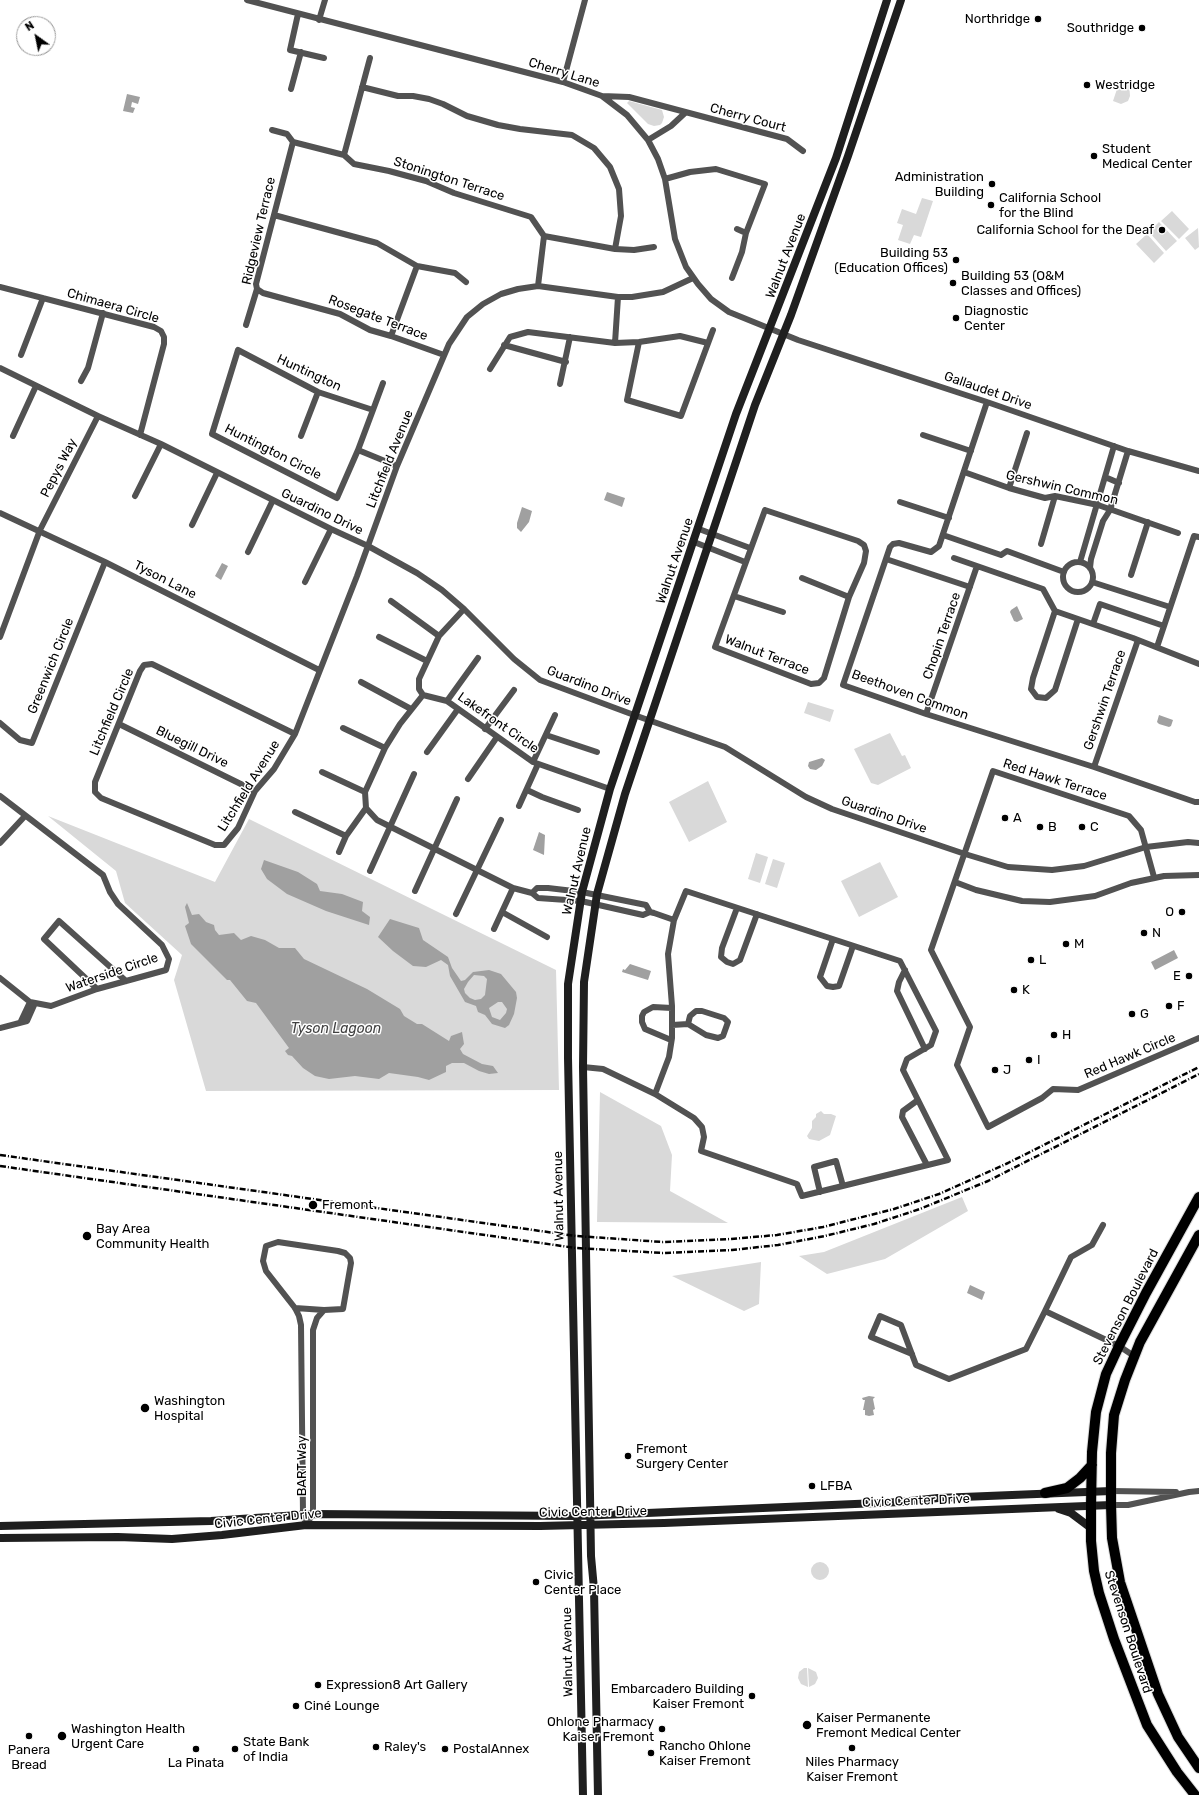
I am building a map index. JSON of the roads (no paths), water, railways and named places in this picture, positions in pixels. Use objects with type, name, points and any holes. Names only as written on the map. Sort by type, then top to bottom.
[{"type":"main road","name":"Walnut Avenue","points":[[584,1795],[568,998],[569,980],[582,896],[610,789],[699,529],[736,414],[836,158],[887,0]]},
{"type":"main road","name":"Walnut Avenue","points":[[598,1795],[583,1067],[584,982],[595,904],[624,794],[755,405],[783,334],[848,156],[901,0]]},
{"type":"main road","name":"Stevenson Boulevard","points":[[1195,1795],[1184,1782],[1160,1747],[1147,1725],[1134,1695],[1099,1592],[1094,1571],[1091,1528],[1091,1492],[1096,1412],[1106,1374],[1119,1346],[1199,1197]]},
{"type":"main road","name":"Stevenson Boulevard","points":[[1199,1235],[1134,1356],[1124,1380],[1114,1415],[1111,1453],[1112,1538],[1120,1582],[1158,1694],[1178,1737],[1199,1768]]},
{"type":"main road","points":[[1046,1494],[1067,1488],[1080,1478],[1092,1465]]},
{"type":"main road","name":"Civic Center Drive","points":[[0,1526],[211,1521],[303,1514],[592,1516],[901,1502],[938,1498],[1111,1491]]},
{"type":"main road","name":"Civic Center Drive","points":[[0,1538],[118,1537],[172,1539],[222,1535],[306,1525],[578,1525],[664,1523],[1111,1505]]},
{"type":"main road","points":[[1052,1507],[1071,1513],[1091,1528]]},
{"type":"main road","points":[[1184,1782],[1189,1795]]},
{"type":"street","name":"Cherry Lane","points":[[246,0],[564,82],[602,96],[628,115],[648,140],[658,159],[665,178],[675,239],[686,267],[693,278],[720,306],[770,330]]},
{"type":"street","points":[[320,20],[325,0]]},
{"type":"street","points":[[564,82],[585,0]]},
{"type":"street","points":[[298,14],[290,50],[324,58]]},
{"type":"street","points":[[291,89],[301,52]]},
{"type":"street","points":[[344,155],[370,58]]},
{"type":"street","points":[[362,87],[398,96],[413,96],[429,99],[455,109],[467,116],[498,125],[520,130],[572,135],[594,148],[610,167],[619,189],[621,216],[616,249]]},
{"type":"street","name":"Cherry Court","points":[[602,96],[629,97],[787,139],[803,151]]},
{"type":"street","points":[[648,140],[672,126],[685,112]]},
{"type":"street","name":"Stonington Terrace","points":[[272,130],[287,134],[293,142],[344,155],[354,164],[389,170],[426,181],[454,193],[531,217],[544,236]]},
{"type":"street","name":"Ridgeview Terrace","points":[[246,324],[257,290],[256,284],[293,142]]},
{"type":"street","points":[[665,178],[690,172],[716,169],[765,184],[746,233],[742,252],[732,278]]},
{"type":"street","points":[[274,215],[377,243],[417,266],[455,273],[466,282]]},
{"type":"street","points":[[737,230],[746,233]]},
{"type":"street","points":[[538,286],[544,236],[616,249],[634,250],[654,247]]},
{"type":"street","points":[[391,336],[417,266]]},
{"type":"street","name":"Litchfield Avenue","points":[[224,845],[238,828],[255,791],[274,769],[294,734],[368,546],[397,466],[444,355],[458,329],[467,317],[483,304],[501,294],[518,289],[538,286],[618,297],[645,296],[663,292],[693,278]]},
{"type":"street","name":"Chimaera Circle","points":[[0,287],[154,326],[161,330],[164,337],[164,344],[140,435]]},
{"type":"street","name":"Rosegate Terrace","points":[[257,290],[263,293],[340,314],[370,330],[444,355]]},
{"type":"street","points":[[615,343],[618,297]]},
{"type":"street","points":[[21,355],[43,298]]},
{"type":"street","points":[[81,381],[88,368],[104,313]]},
{"type":"street","points":[[639,342],[627,400],[681,416],[713,330]]},
{"type":"street","name":"Gallaudet Drive","points":[[770,330],[988,402],[1128,451],[1199,471]]},
{"type":"street","points":[[490,369],[510,336],[528,332],[615,343],[639,342],[680,336],[708,343]]},
{"type":"street","points":[[560,384],[566,362],[570,337]]},
{"type":"street","points":[[504,345],[566,362]]},
{"type":"street","name":"Huntington","points":[[238,350],[318,392],[373,410]]},
{"type":"street","name":"Huntington Circle","points":[[238,350],[212,434],[337,498],[358,450]]},
{"type":"street","name":"Guardino Drive","points":[[0,368],[98,416],[161,444],[217,473],[368,546],[426,578],[464,609],[514,660],[540,680],[634,716],[725,747],[806,797],[832,809],[965,854],[1008,866],[1052,870],[1084,866],[1146,847],[1188,842],[1199,844]]},
{"type":"street","points":[[383,383],[358,450],[397,466]]},
{"type":"street","points":[[13,436],[36,386]]},
{"type":"street","points":[[301,436],[318,392]]},
{"type":"street","points":[[977,566],[970,587],[886,559],[890,547],[893,544],[899,543],[931,552],[939,546],[988,402]]},
{"type":"street","name":"Pepys Way","points":[[40,530],[98,416]]},
{"type":"street","points":[[1009,488],[1027,433]]},
{"type":"street","points":[[923,435],[971,451]]},
{"type":"street","points":[[135,496],[161,444]]},
{"type":"street","points":[[1080,562],[1098,505],[1114,446]]},
{"type":"street","points":[[1090,568],[1080,562],[1071,564],[1064,572],[1064,581],[1066,585],[1073,590],[1082,591],[1090,586],[1092,582],[1093,577],[1090,568],[1091,559],[1103,521],[1110,510],[1120,483],[1128,451]]},
{"type":"street","name":"Gershwin Common","points":[[964,472],[1009,488],[1045,498],[1055,496],[1098,505],[1178,533]]},
{"type":"street","points":[[192,525],[217,473]]},
{"type":"street","points":[[1105,477],[1120,483]]},
{"type":"street","points":[[1041,544],[1055,496]]},
{"type":"street","points":[[248,552],[273,500]]},
{"type":"street","points":[[900,502],[949,518]]},
{"type":"street","name":"Walnut Terrace","points":[[765,510],[858,541],[864,545],[866,557],[849,597],[824,678],[819,683],[815,684],[715,647],[750,548],[765,510]]},
{"type":"street","name":"Tyson Lane","points":[[0,513],[40,530],[319,670]]},
{"type":"street","points":[[1131,575],[1148,522]]},
{"type":"street","points":[[305,582],[331,529]]},
{"type":"street","points":[[699,529],[750,548]]},
{"type":"street","points":[[0,637],[40,530]]},
{"type":"street","points":[[943,535],[1001,555],[1007,551],[1064,572]]},
{"type":"street","points":[[1157,647],[1170,607],[1197,536]]},
{"type":"street","points":[[694,542],[745,562]]},
{"type":"street","points":[[954,558],[1043,589],[1055,611],[1138,640],[1182,659],[1199,664]]},
{"type":"street","name":"Beethoven Common","points":[[886,559],[843,685],[926,714],[1094,767],[1195,802],[1199,802]]},
{"type":"street","name":"Greenwich Circle","points":[[0,723],[20,740],[32,743],[105,562]]},
{"type":"street","points":[[802,578],[849,597]]},
{"type":"street","points":[[1092,582],[1170,607]]},
{"type":"street","name":"Chopin Terrace","points":[[926,714],[970,587]]},
{"type":"street","points":[[734,596],[783,612]]},
{"type":"street","points":[[391,601],[439,636]]},
{"type":"street","points":[[1093,624],[1100,604],[1164,626]]},
{"type":"street","points":[[464,609],[439,636],[419,679],[419,689],[423,695],[411,709],[386,748],[365,792],[366,808],[377,820],[478,869],[513,888],[532,893],[538,888],[548,888],[582,896],[595,904],[643,916],[650,912]]},
{"type":"street","points":[[1055,611],[1033,678],[1031,689],[1037,697],[1046,698],[1056,690],[1078,619]]},
{"type":"street","points":[[379,637],[428,661]]},
{"type":"street","name":"Gershwin Terrace","points":[[1094,767],[1138,640]]},
{"type":"street","points":[[447,701],[478,658]]},
{"type":"street","name":"Litchfield Circle","points":[[224,845],[216,845],[208,842],[101,798],[95,792],[95,782],[140,671],[144,665],[152,664],[294,734]]},
{"type":"street","points":[[361,682],[411,709]]},
{"type":"street","points":[[485,729],[514,690]]},
{"type":"street","name":"Lakefront Circle","points":[[423,695],[447,701],[485,729],[536,763],[610,789]]},
{"type":"street","points":[[427,752],[458,708]]},
{"type":"street","points":[[519,806],[527,790],[546,735],[555,715]]},
{"type":"street","name":"Bluegill Drive","points":[[119,724],[255,791]]},
{"type":"street","points":[[343,728],[386,748]]},
{"type":"street","points":[[546,735],[597,752]]},
{"type":"street","points":[[468,779],[497,737]]},
{"type":"street","name":"Red Hawk Terrace","points":[[965,854],[993,771],[1129,816],[1141,830],[1154,877]]},
{"type":"street","points":[[322,772],[365,792]]},
{"type":"street","points":[[370,871],[414,774]]},
{"type":"street","points":[[527,790],[578,810]]},
{"type":"street","points":[[415,891],[457,798]]},
{"type":"street","name":"Waterside Circle","points":[[1,799],[103,875],[110,892],[118,904],[162,945],[170,959],[166,970],[97,989],[51,1006],[32,1003]]},
{"type":"street","points":[[339,852],[346,836],[366,808]]},
{"type":"street","points":[[295,812],[346,836]]},
{"type":"street","points":[[0,843],[25,816]]},
{"type":"street","points":[[456,914],[501,820]]},
{"type":"street","name":"Red Hawk Circle","points":[[965,854],[931,950],[970,1027],[957,1065],[988,1127],[1042,1098],[1053,1089],[1078,1090],[1199,1038]]},
{"type":"street","points":[[955,882],[976,890],[1022,901],[1050,902],[1095,896],[1131,883],[1154,877],[1199,875]]},
{"type":"street","points":[[494,930],[513,888]]},
{"type":"street","points":[[583,1067],[603,1069],[655,1094],[694,1118],[702,1127],[704,1137],[701,1151],[798,1184],[802,1196],[948,1160],[904,1070],[907,1059],[931,1045],[936,1031],[900,961],[686,891],[674,920],[668,954],[672,1008],[671,1040],[669,1057],[655,1094]]},
{"type":"street","points":[[582,896],[597,894],[646,904],[650,912],[674,920]]},
{"type":"street","points":[[737,908],[722,948],[721,957],[727,962],[733,964],[740,960],[757,914]]},
{"type":"street","points":[[502,912],[547,937]]},
{"type":"street","points":[[97,989],[44,938],[59,921],[126,981]]},
{"type":"street","points":[[833,939],[820,977],[827,986],[839,986],[853,946]]},
{"type":"street","points":[[905,970],[899,982],[897,991],[925,1049]]},
{"type":"street","points":[[0,978],[32,1003],[24,1021],[0,1028]]},
{"type":"street","points":[[671,1040],[645,1029],[642,1022],[644,1012],[653,1008],[672,1008]]},
{"type":"street","points":[[672,1025],[688,1024],[706,1035],[718,1038],[723,1036],[728,1022],[724,1018],[702,1011],[696,1012],[690,1016],[688,1024]]},
{"type":"street","points":[[918,1100],[903,1112],[902,1116],[927,1165]]},
{"type":"street","points":[[820,1192],[814,1167],[836,1161],[843,1186]]},
{"type":"street","points":[[912,1354],[871,1337],[880,1316],[901,1325],[912,1354],[916,1365],[949,1379],[1026,1349],[1071,1257],[1092,1246],[1103,1225]]},
{"type":"street","name":"BART Way","points":[[295,1308],[324,1310],[343,1309],[348,1291],[351,1263],[350,1258],[345,1253],[338,1251],[278,1242],[271,1243],[266,1246],[264,1252],[264,1267],[278,1288],[295,1308],[299,1316],[301,1330],[303,1514],[306,1525]]},
{"type":"street","name":"BART Way","points":[[306,1525],[313,1514],[313,1330],[317,1318],[324,1310]]},
{"type":"street","points":[[1045,1311],[1119,1346],[1134,1356]]},
{"type":"street","name":"Civic Center Drive","points":[[1111,1491],[1199,1492]]},
{"type":"street","name":"Civic Center Drive","points":[[1111,1505],[1128,1505],[1185,1492]]},
{"type":"water","points":[[127,94],[140,97],[138,104],[132,102],[131,107],[135,108],[133,113],[123,111]]},
{"type":"water","points":[[607,492],[625,498],[622,507],[604,500]]},
{"type":"water","points":[[522,507],[532,511],[529,522],[521,532],[517,528],[517,523]]},
{"type":"water","points":[[222,563],[228,566],[221,580],[215,576]]},
{"type":"water","points":[[1017,606],[1023,619],[1017,622],[1014,621],[1010,612]]},
{"type":"water","points":[[1159,715],[1173,720],[1171,726],[1169,727],[1159,724],[1157,722]]},
{"type":"water","points":[[822,758],[825,760],[822,766],[816,770],[810,769],[808,766],[809,762]]},
{"type":"water","points":[[539,832],[545,835],[544,855],[533,850]]},
{"type":"water","points":[[264,860],[298,872],[317,884],[320,891],[342,894],[363,902],[362,911],[370,917],[369,925],[326,911],[287,894],[267,879],[261,869]]},
{"type":"water","name":"Tyson Lagoon","points":[[187,903],[192,915],[199,914],[206,922],[214,925],[215,930],[219,935],[234,933],[241,940],[251,936],[265,940],[279,948],[295,948],[304,959],[367,989],[400,1009],[404,1016],[417,1024],[422,1024],[449,1041],[451,1036],[462,1032],[464,1044],[460,1049],[463,1054],[482,1064],[493,1066],[498,1073],[489,1074],[479,1071],[464,1063],[452,1063],[446,1066],[446,1072],[429,1080],[389,1073],[379,1079],[355,1076],[329,1079],[315,1076],[303,1068],[292,1056],[288,1055],[285,1051],[289,1048],[256,1003],[247,1001],[230,980],[227,980],[191,944],[185,926],[189,923],[185,907]]},
{"type":"water","points":[[390,919],[419,928],[423,940],[448,957],[452,968],[461,981],[465,980],[473,972],[489,970],[501,974],[516,992],[517,998],[514,1014],[509,1025],[505,1028],[492,1024],[485,1015],[478,1012],[476,1006],[465,1002],[450,976],[448,965],[441,960],[426,967],[413,966],[393,951],[378,937]],"holes":[[[474,975],[484,976],[487,979],[485,995],[481,999],[475,1000],[470,998],[465,993],[464,989]],[[498,1002],[502,1002],[507,1009],[506,1013],[500,1020],[492,1017],[489,1008]]]},
{"type":"water","points":[[1174,950],[1178,958],[1155,970],[1151,962]]},
{"type":"water","points":[[630,964],[651,971],[648,980],[622,972],[623,969],[625,970]]},
{"type":"water","points":[[970,1285],[985,1292],[982,1300],[967,1293]]},
{"type":"water","points":[[869,1396],[875,1397],[873,1399],[875,1409],[873,1410],[874,1415],[869,1416],[865,1415],[865,1410],[863,1410],[865,1400],[862,1398]]},
{"type":"railway","points":[[0,1155],[576,1236],[663,1242],[731,1239],[777,1235],[823,1227],[894,1209],[939,1194],[1008,1163],[1199,1067]]},
{"type":"railway","points":[[0,1166],[576,1248],[663,1253],[732,1250],[778,1245],[825,1236],[874,1224],[920,1209],[988,1181],[1199,1074]]},
{"type":"place","name":"Northridge","points":[[1038,19]]},
{"type":"place","name":"Southridge","points":[[1142,28]]},
{"type":"place","name":"Westridge","points":[[1087,85]]},
{"type":"place","name":"Student Medical Center","points":[[1094,156]]},
{"type":"place","name":"Administration Building","points":[[992,184]]},
{"type":"place","name":"California School for the Blind","points":[[991,205]]},
{"type":"place","name":"California School for the Deaf","points":[[1162,230]]},
{"type":"place","name":"Building 53 (Education Offices)","points":[[956,260]]},
{"type":"place","name":"Building 53 (O&M Classes and Offices)","points":[[953,283]]},
{"type":"place","name":"Diagnostic Center","points":[[956,318]]},
{"type":"place","name":"A","points":[[1005,818]]},
{"type":"place","name":"B","points":[[1040,827]]},
{"type":"place","name":"C","points":[[1082,827]]},
{"type":"place","name":"O","points":[[1182,912]]},
{"type":"place","name":"N","points":[[1144,933]]},
{"type":"place","name":"M","points":[[1066,944]]},
{"type":"place","name":"L","points":[[1031,960]]},
{"type":"place","name":"E","points":[[1189,976]]},
{"type":"place","name":"K","points":[[1014,990]]},
{"type":"place","name":"F","points":[[1169,1006]]},
{"type":"place","name":"G","points":[[1132,1014]]},
{"type":"place","name":"H","points":[[1054,1035]]},
{"type":"place","name":"I","points":[[1029,1060]]},
{"type":"place","name":"J","points":[[995,1070]]},
{"type":"place","name":"Fremont","points":[[313,1205]]},
{"type":"place","name":"Bay Area Community Health","points":[[87,1236]]},
{"type":"place","name":"Washington Hospital","points":[[145,1408]]},
{"type":"place","name":"Fremont Surgery Center","points":[[628,1456]]},
{"type":"place","name":"LFBA","points":[[812,1486]]},
{"type":"place","name":"Civic Center Place","points":[[536,1582]]},
{"type":"place","name":"Expression8 Art Gallery","points":[[318,1685]]},
{"type":"place","name":"Embarcadero Building Kaiser Fremont","points":[[752,1696]]},
{"type":"place","name":"Ciné Lounge","points":[[296,1706]]},
{"type":"place","name":"Kaiser Permanente Fremont Medical Center","points":[[807,1725]]},
{"type":"place","name":"Ohlone Pharmacy Kaiser Fremont","points":[[662,1729]]},
{"type":"place","name":"Panera Bread","points":[[29,1736]]},
{"type":"place","name":"Washington Health Urgent Care","points":[[62,1736]]},
{"type":"place","name":"Raley's","points":[[376,1747]]},
{"type":"place","name":"Niles Pharmacy Kaiser Fremont","points":[[852,1748]]},
{"type":"place","name":"La Pinata","points":[[196,1749]]},
{"type":"place","name":"State Bank of India","points":[[235,1749]]},
{"type":"place","name":"PostalAnnex","points":[[445,1749]]},
{"type":"place","name":"Rancho Ohlone Kaiser Fremont","points":[[651,1753]]}]
